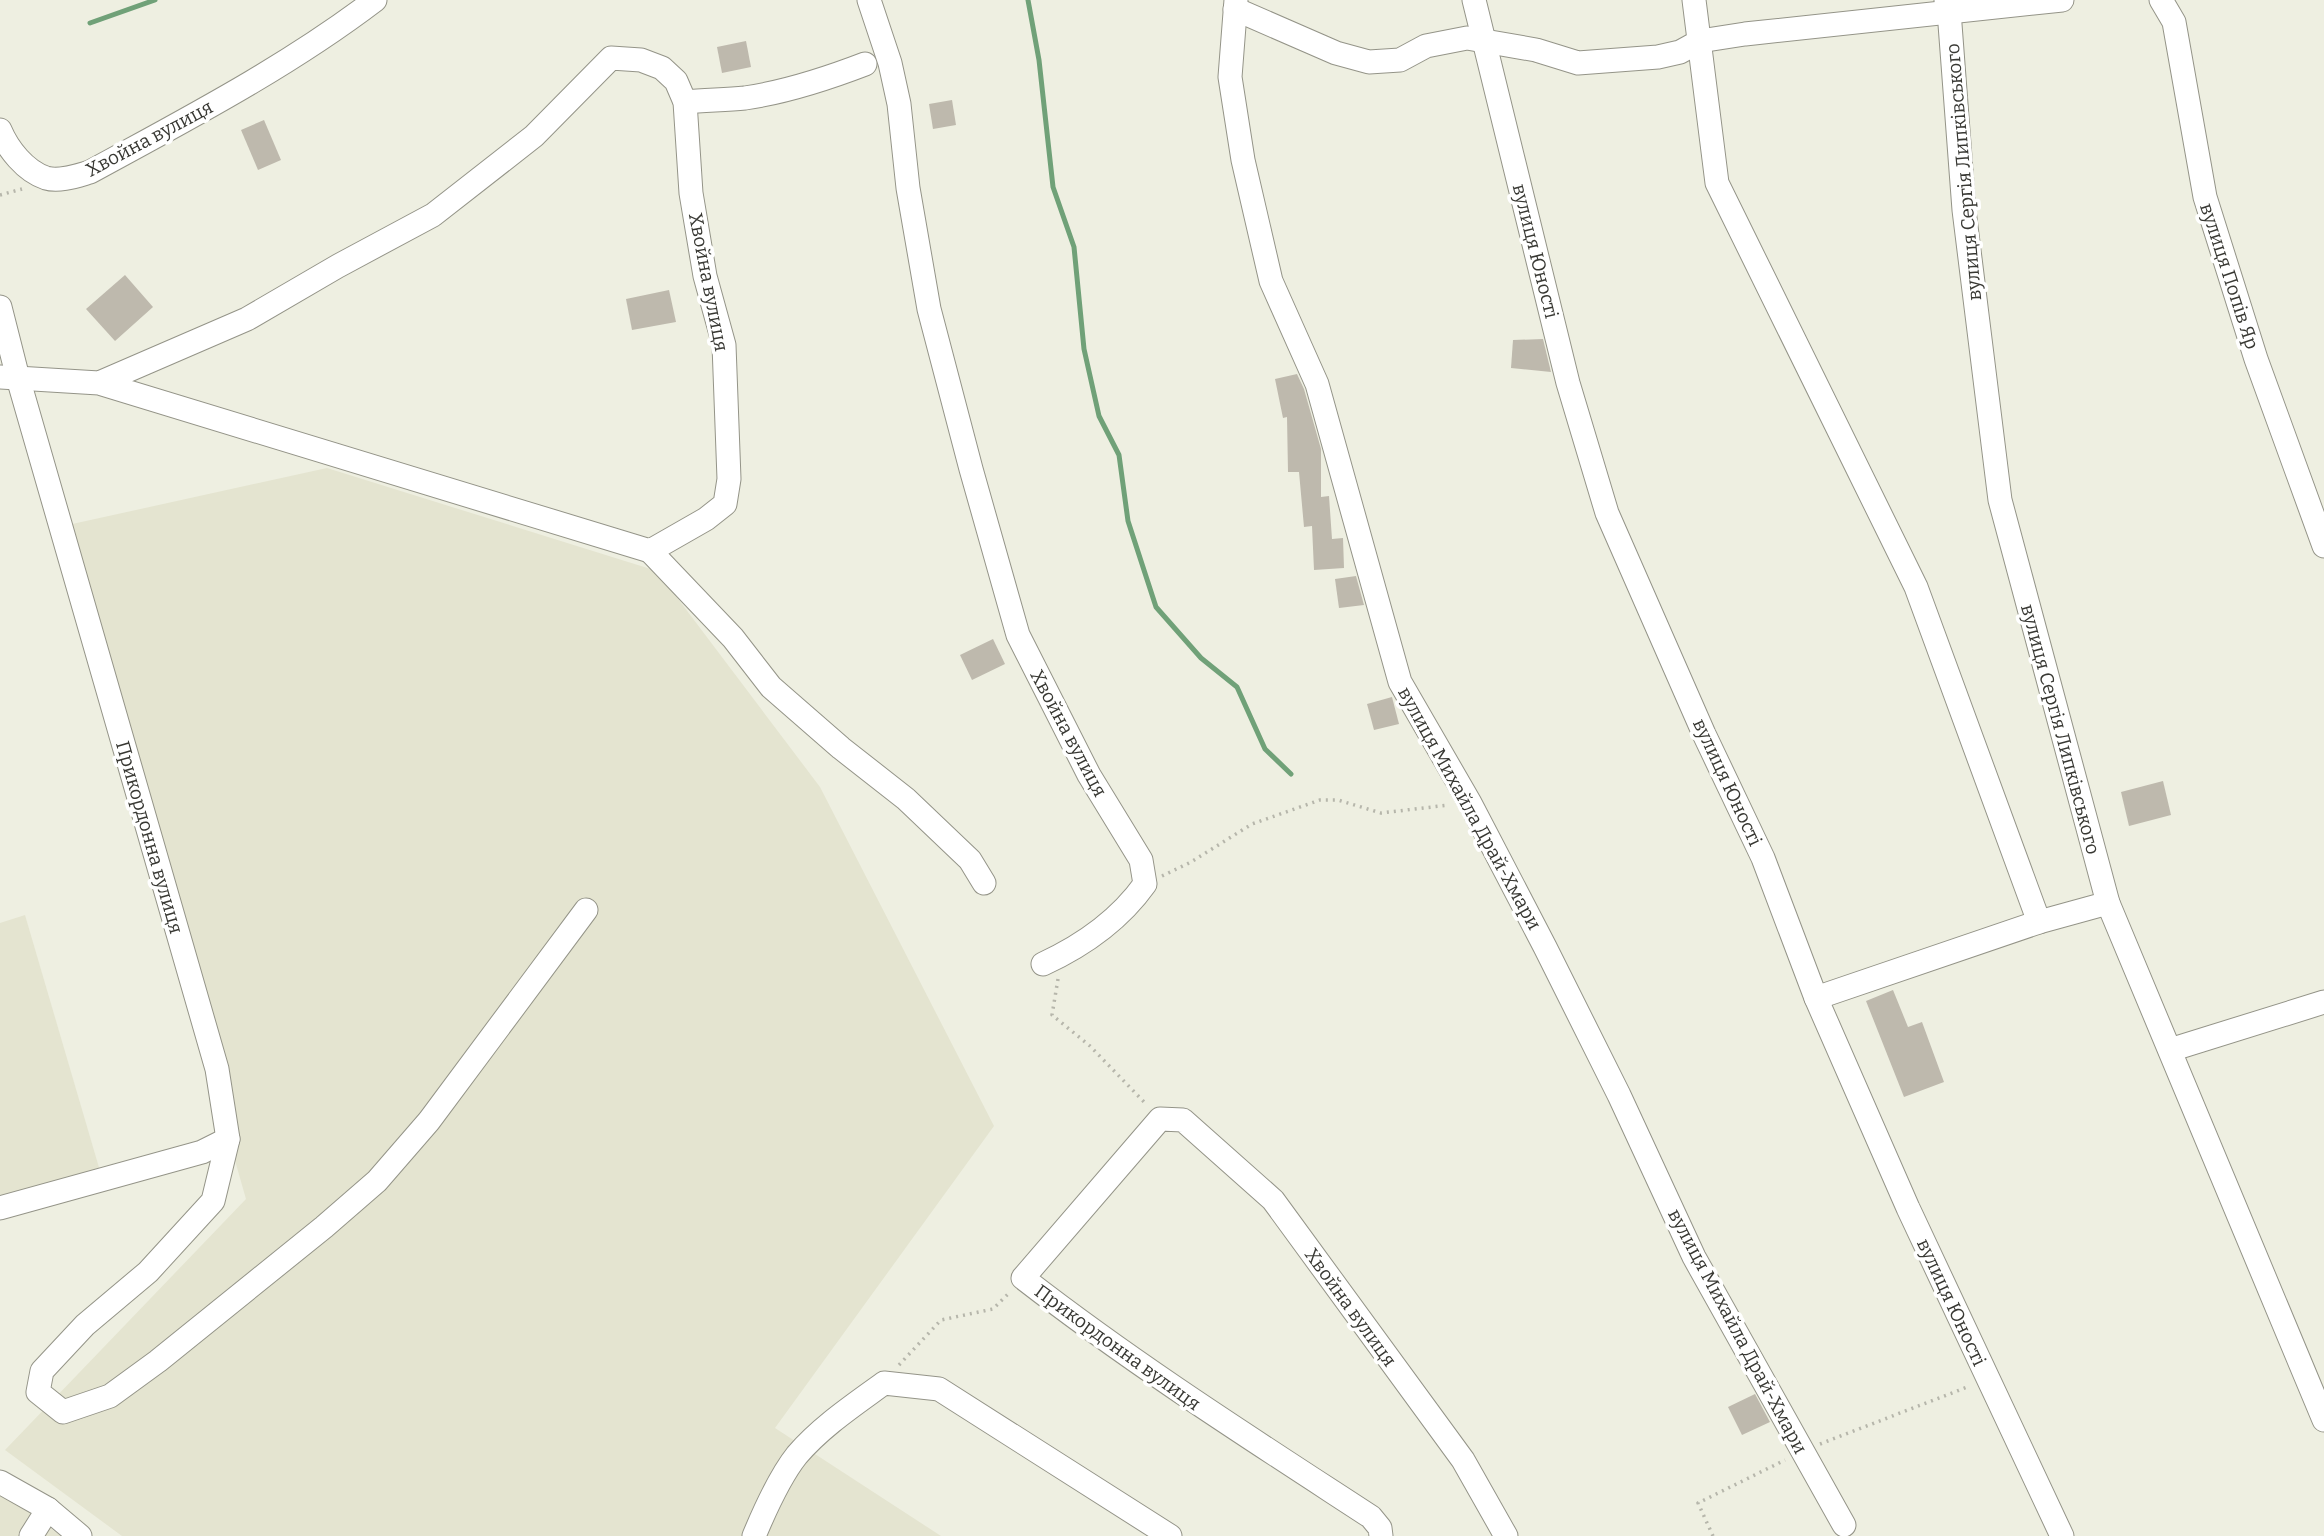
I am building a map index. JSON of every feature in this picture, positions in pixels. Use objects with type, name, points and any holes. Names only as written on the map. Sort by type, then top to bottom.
[{"type":"street","name":"Хвойна вулиця","points":[[0,130],[18,159],[47,179],[70,178],[90,172],[204,110],[288,59],[375,0]]},
{"type":"street","name":"Хвойна вулиця","points":[[869,0],[890,63],[899,104],[908,188],[929,309],[1018,635],[1089,775],[1141,860],[1144,884]]},
{"type":"street","name":"вулиця Юності","points":[[1474,0],[1568,383],[1607,513],[1704,734],[1763,858],[1816,998],[1908,1208],[2062,1536]]},
{"type":"street","points":[[1694,0],[1717,184],[1916,587],[2039,922]]},
{"type":"street","points":[[1236,4],[1336,53],[1369,62],[1399,61],[1426,46],[1466,38],[1536,50],[1578,63],[1658,57],[1681,52],[1700,41],[1947,6],[2062,0]]},
{"type":"street","name":"вулиця Попів Яр","points":[[2161,0],[2174,22],[2205,197],[2256,359],[2324,546]]},
{"type":"street","name":"вулиця Михайла Драй-Хмари","points":[[1236,4],[1230,78],[1243,160],[1271,281],[1317,384],[1400,682],[1470,803],[1619,1095],[1695,1257],[1844,1525]]},
{"type":"street","name":"вулиця Сергія Липківського","points":[[1947,6],[1964,209],[2000,500],[2108,904],[2324,1420]]},
{"type":"street","name":"Хвойна вулиця","points":[[99,383],[247,319],[433,215],[534,135],[611,58],[641,60],[662,68],[676,81],[685,102],[691,193],[705,276],[724,345],[729,479],[725,503],[706,519],[650,551]]},
{"type":"street","points":[[685,102],[743,98],[775,92],[865,64]]},
{"type":"street","name":"Прикордонна вулиця","points":[[0,307],[9,378],[217,1069],[229,1139]]},
{"type":"street","points":[[9,378],[99,383],[650,551],[733,638],[771,687],[841,748],[906,799],[970,860],[984,883]]},
{"type":"street","points":[[1043,964],[1070,952],[1129,906],[1144,884]]},
{"type":"street","points":[[1816,998],[2039,922],[2108,904]]},
{"type":"street","points":[[229,1139],[213,1201],[148,1272],[85,1325],[42,1371],[38,1392],[63,1412],[110,1396],[158,1361],[377,1181],[429,1121],[586,910]]},
{"type":"street","points":[[2170,1050],[2324,1002]]},
{"type":"street","name":"Хвойна вулиця","points":[[1160,1119],[1183,1120],[1273,1200],[1462,1460],[1506,1536]]},
{"type":"street","name":"Прикордонна вулиця","points":[[1160,1119],[1023,1278],[1089,1329],[1185,1396],[1371,1517],[1380,1528],[1381,1536]]},
{"type":"street","points":[[0,1208],[202,1152],[229,1139]]},
{"type":"street","points":[[754,1536],[764,1512],[796,1457],[828,1424],[884,1383],[939,1389],[1170,1536]]},
{"type":"street","points":[[0,1482],[48,1509],[80,1536]]},
{"type":"street","points":[[30,1536],[48,1509]]},
{"type":"path","points":[[1144,884],[1191,862],[1252,824],[1320,800],[1338,800],[1381,813],[1470,803]]},
{"type":"path","points":[[1070,952],[1059,974],[1052,1015],[1090,1046],[1160,1119]]},
{"type":"path","points":[[884,1383],[941,1320],[993,1309],[1023,1278]]},
{"type":"path","points":[[1713,1536],[1698,1503],[1803,1451],[1988,1380]]},
{"type":"shaded area","points":[[327,468],[657,571],[820,787],[994,1126],[775,1428],[941,1536],[122,1536],[5,1450],[246,1199],[54,528]]},
{"type":"shaded area","points":[[25,915],[105,1188],[0,1219],[0,923]]},
{"type":"shaded area","points":[[0,1492],[16,1503],[61,1536],[0,1536]]},
{"type":"building","points":[[746,41],[751,67],[722,73],[717,47]]},
{"type":"building","points":[[952,100],[956,125],[933,129],[929,104]]},
{"type":"building","points":[[264,120],[281,160],[258,170],[241,130]]},
{"type":"building","points":[[125,275],[153,307],[115,341],[86,309]]},
{"type":"building","points":[[669,290],[676,322],[632,330],[626,299]]},
{"type":"building","points":[[1543,339],[1551,372],[1511,368],[1513,340]]},
{"type":"building","points":[[1297,374],[1321,449],[1321,497],[1329,496],[1332,539],[1343,538],[1344,568],[1314,570],[1312,526],[1304,527],[1299,472],[1288,472],[1287,417],[1283,418],[1275,379]]},
{"type":"building","points":[[1356,576],[1364,605],[1339,608],[1335,579]]},
{"type":"building","points":[[993,639],[1005,664],[972,680],[960,655]]},
{"type":"building","points":[[1392,697],[1399,724],[1374,730],[1367,704]]},
{"type":"building","points":[[2163,781],[2171,815],[2129,826],[2121,792]]},
{"type":"building","points":[[1893,990],[1908,1027],[1922,1022],[1944,1082],[1904,1097],[1866,1001]]},
{"type":"building","points":[[1755,1394],[1770,1422],[1742,1435],[1728,1407]]},
{"type":"waterway","points":[[90,23],[155,0]]},
{"type":"waterway","points":[[1028,0],[1039,60],[1053,187],[1074,247],[1084,349],[1099,416],[1119,455],[1128,521],[1156,607],[1201,658],[1237,687],[1265,749],[1291,774]]}]
